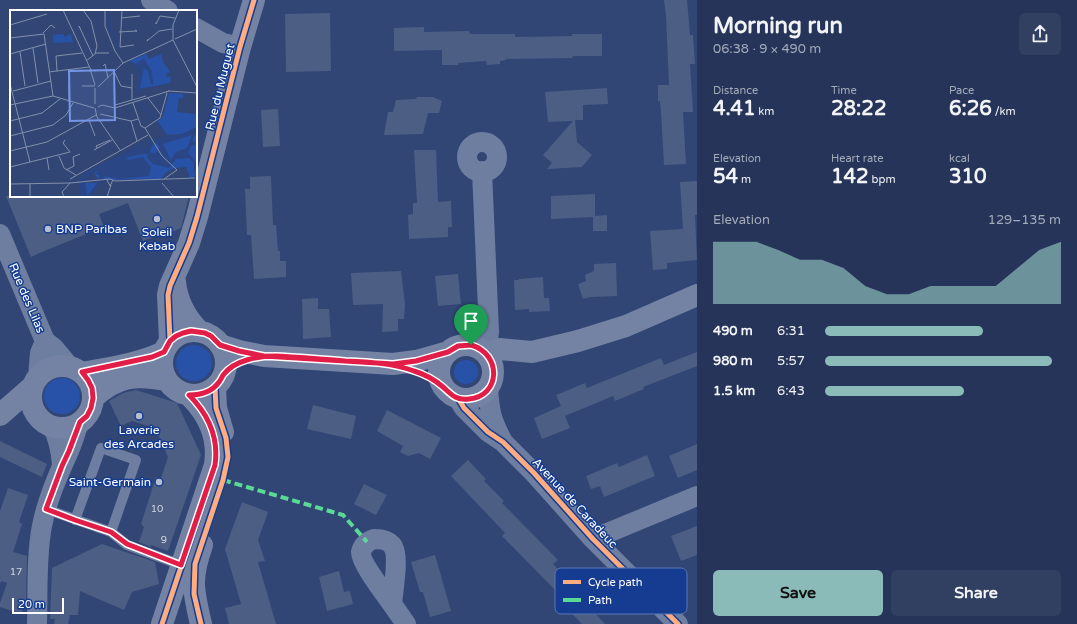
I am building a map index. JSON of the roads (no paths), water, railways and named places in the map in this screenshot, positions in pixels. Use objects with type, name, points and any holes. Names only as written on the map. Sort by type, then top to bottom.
[{"type":"main road","name":"Rue du Muguet","points":[[167,347],[168,295],[170,286],[189,243],[197,217],[240,47],[254,0]]},
{"type":"main road","points":[[174,277],[179,302],[192,324],[199,331],[211,336],[220,345],[226,359],[220,380],[216,408],[226,438],[228,458],[223,480],[195,564],[194,594],[201,624]]},
{"type":"main road","points":[[484,351],[500,349],[532,352],[578,341],[626,326],[697,295]]},
{"type":"main road","points":[[75,370],[138,361],[152,357],[167,347],[183,333],[199,331]]},
{"type":"main road","points":[[451,393],[439,375],[439,369],[448,352],[453,348],[464,344],[477,346],[484,351],[493,364],[491,383]]},
{"type":"main road","points":[[220,345],[239,351],[264,356],[393,364],[416,361],[448,352]]},
{"type":"main road","points":[[162,624],[215,465],[216,454],[214,431],[199,405],[189,395],[176,390],[166,380],[162,366],[167,347]]},
{"type":"main road","points":[[393,364],[422,374],[451,393],[469,400],[485,393],[491,383],[532,352]]},
{"type":"main road","points":[[189,395],[203,394],[239,363],[264,356]]},
{"type":"main road","points":[[60,366],[75,370],[88,380],[92,388],[93,398],[91,408],[87,416],[80,422],[71,426],[62,428],[27,414],[1,415],[36,382],[45,371],[52,368],[60,366]]},
{"type":"main road","points":[[93,398],[110,384],[127,378],[141,376],[166,380]]},
{"type":"main road","points":[[36,382],[32,402],[34,410],[46,421]]},
{"type":"street","points":[[151,0],[166,10]]},
{"type":"street","points":[[197,29],[223,43],[240,47]]},
{"type":"street","points":[[482,171],[489,332],[484,351]]},
{"type":"street","name":"Rue des Lilas","points":[[0,234],[5,258],[45,341],[54,348],[75,370]]},
{"type":"street","name":"Rue des Lilas","points":[[36,382],[40,353],[45,341]]},
{"type":"street","name":"Avenue de Caradeuc","points":[[491,383],[490,410],[492,422],[503,442]]},
{"type":"street","name":"Avenue de Caradeuc","points":[[451,393],[479,424],[503,442],[534,473],[623,568]]},
{"type":"street","points":[[46,421],[57,436],[61,450],[62,466]]},
{"type":"street","points":[[37,624],[42,526],[46,509],[80,422]]},
{"type":"street","name":"Avenue de Caradeuc","points":[[594,539],[697,496]]},
{"type":"street","points":[[392,604],[406,624]]},
{"type":"street","name":"Avenue de Caradeuc","points":[[668,614],[677,623]]},
{"type":"lane","points":[[75,520],[101,448],[136,460],[111,532]]},
{"type":"lane","points":[[46,509],[111,532],[127,544],[181,565]]},
{"type":"place","name":"Soleil Kebab","points":[[157,219]]},
{"type":"place","name":"BNP Paribas","points":[[48,229]]},
{"type":"place","name":"Laverie des Arcades","points":[[139,416]]},
{"type":"place","name":"Saint-Germain","points":[[159,482]]}]
